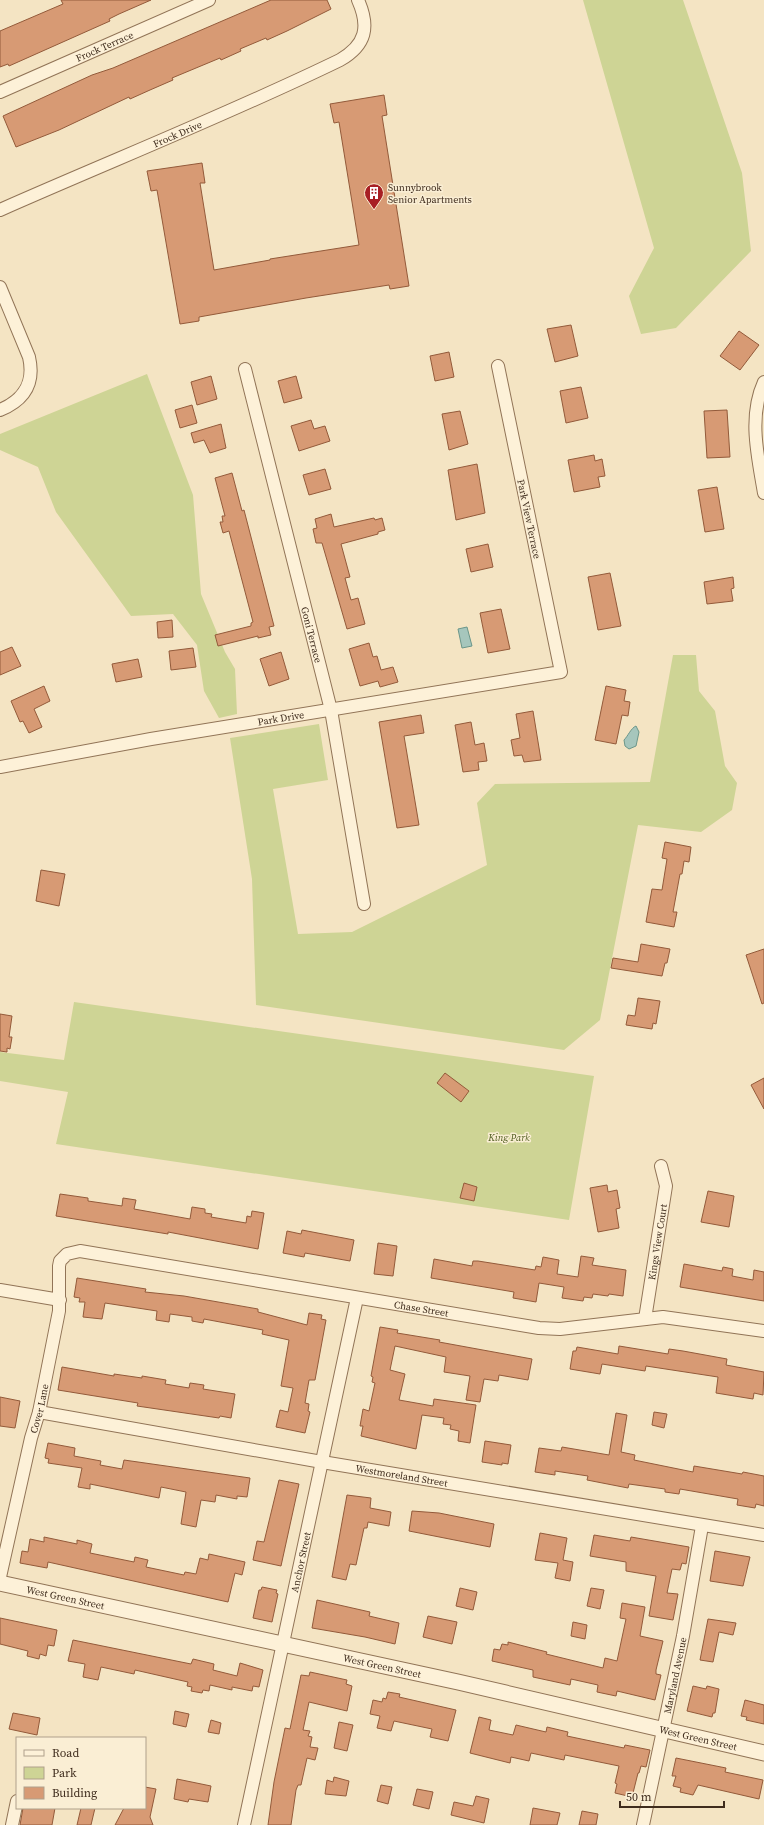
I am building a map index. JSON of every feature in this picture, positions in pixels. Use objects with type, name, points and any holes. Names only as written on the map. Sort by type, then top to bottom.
[{"type":"street","name":"Frock Terrace","points":[[0,92],[210,0]]},
{"type":"street","name":"Frock Drive","points":[[0,210],[314,73],[352,53],[359,45],[365,30],[364,16],[358,0]]},
{"type":"street","points":[[0,287],[29,357],[31,367],[31,377],[28,389],[13,404],[0,410]]},
{"type":"street","name":"Park View Terrace","points":[[498,366],[561,672]]},
{"type":"street","name":"Goni Terrace","points":[[245,368],[331,710],[364,904]]},
{"type":"street","points":[[764,382],[758,397],[755,420],[757,453],[764,493]]},
{"type":"street","name":"Park Drive","points":[[0,767],[561,672]]},
{"type":"street","name":"Kings View Court","points":[[645,1319],[666,1186],[661,1166]]},
{"type":"street","name":"Chase Street","points":[[80,1251],[551,1329],[663,1317],[764,1331]]},
{"type":"street","name":"Cover Lane","points":[[0,1577],[31,1438],[39,1412],[60,1300],[60,1261],[71,1252],[80,1251]]},
{"type":"street","points":[[0,1290],[60,1300]]},
{"type":"street","name":"Anchor Street","points":[[244,1825],[357,1298]]},
{"type":"street","name":"Westmoreland Street","points":[[39,1412],[322,1462],[764,1536]]},
{"type":"street","name":"Maryland Avenue","points":[[644,1825],[664,1730],[702,1526]]},
{"type":"street","name":"West Green Street","points":[[0,1583],[283,1643],[764,1753]]},
{"type":"street","points":[[12,1825],[16,1806]]},
{"type":"green space","points":[[583,0],[683,0],[742,173],[751,251],[676,328],[641,334],[629,296],[654,248]]},
{"type":"green space","points":[[147,374],[193,495],[201,594],[225,652],[235,669],[237,714],[219,718],[204,691],[197,645],[173,614],[131,616],[56,512],[38,467],[0,450],[0,434]]},
{"type":"green space","points":[[673,655],[696,655],[699,691],[715,711],[725,766],[737,783],[732,810],[701,832],[638,825],[600,1020],[564,1050],[256,1005],[252,879],[230,738],[319,724],[328,780],[273,789],[298,934],[352,932],[487,865],[477,803],[495,784],[650,782]]},
{"type":"green space","name":"King Park","points":[[74,1002],[594,1076],[569,1220],[56,1144],[68,1092],[0,1081],[0,1052],[64,1060]]},
{"type":"water","points":[[467,627],[472,646],[462,648],[458,629]]},
{"type":"water","points":[[636,726],[639,732],[636,746],[629,749],[625,746],[624,740]]},
{"type":"building","points":[[61,0],[151,0],[109,19],[110,21],[9,66],[8,64],[0,67],[0,31],[63,4]]},
{"type":"building","points":[[271,0],[327,0],[331,9],[267,40],[266,38],[240,49],[241,51],[221,60],[220,58],[172,78],[173,80],[130,99],[129,97],[59,130],[16,147],[3,116],[92,75],[113,68]]},
{"type":"building","name":"Sunnybrook Senior Apartments","points":[[384,95],[387,115],[382,116],[409,286],[390,289],[389,285],[306,298],[199,317],[199,321],[180,324],[157,190],[151,191],[147,171],[202,163],[205,183],[200,183],[214,270],[270,259],[359,245],[339,122],[334,123],[330,104]]},
{"type":"building","points":[[571,325],[578,356],[555,362],[547,329]]},
{"type":"building","points":[[739,331],[759,345],[740,370],[720,356]]},
{"type":"building","points":[[449,352],[454,377],[435,381],[430,356]]},
{"type":"building","points":[[211,376],[217,399],[197,405],[191,382]]},
{"type":"building","points":[[296,376],[302,398],[284,403],[278,381]]},
{"type":"building","points":[[581,387],[588,418],[566,423],[560,391]]},
{"type":"building","points":[[192,405],[197,423],[180,428],[175,410]]},
{"type":"building","points":[[727,410],[730,457],[707,458],[704,411]]},
{"type":"building","points":[[460,411],[468,444],[449,450],[442,414]]},
{"type":"building","points":[[311,420],[314,429],[325,426],[330,441],[299,451],[291,426]]},
{"type":"building","points":[[221,424],[226,448],[210,453],[204,440],[194,443],[191,433]]},
{"type":"building","points":[[594,455],[595,461],[602,459],[605,476],[598,477],[600,487],[574,492],[568,460]]},
{"type":"building","points":[[477,464],[485,513],[456,520],[448,470]]},
{"type":"building","points":[[325,469],[331,489],[309,495],[303,475]]},
{"type":"building","points":[[232,473],[242,511],[244,510],[274,626],[269,627],[271,635],[258,638],[258,636],[218,646],[215,635],[251,626],[251,623],[253,622],[229,531],[223,533],[220,522],[223,522],[222,516],[225,516],[215,478]]},
{"type":"building","points":[[717,487],[724,529],[705,532],[698,490]]},
{"type":"building","points":[[331,514],[334,527],[374,518],[375,520],[382,518],[385,530],[378,532],[378,534],[341,544],[350,577],[345,578],[351,600],[358,598],[365,624],[347,629],[322,543],[316,543],[313,529],[317,528],[315,519]]},
{"type":"building","points":[[488,544],[493,567],[471,572],[466,549]]},
{"type":"building","points":[[610,573],[621,626],[598,630],[588,577]]},
{"type":"building","points":[[733,577],[734,588],[731,589],[733,601],[707,604],[704,582]]},
{"type":"building","points":[[501,609],[510,649],[488,653],[480,613]]},
{"type":"building","points":[[172,620],[173,637],[158,638],[157,622]]},
{"type":"building","points":[[369,643],[373,657],[377,656],[381,670],[393,667],[398,682],[380,687],[378,681],[360,686],[349,649]]},
{"type":"building","points":[[12,647],[21,666],[0,675],[0,652]]},
{"type":"building","points":[[193,648],[196,667],[171,670],[169,651]]},
{"type":"building","points":[[281,652],[289,679],[269,686],[260,659]]},
{"type":"building","points":[[138,659],[142,677],[116,682],[112,664]]},
{"type":"building","points":[[44,686],[50,701],[34,709],[42,727],[29,733],[23,721],[20,722],[11,701]]},
{"type":"building","points":[[606,686],[626,690],[624,701],[630,702],[628,716],[622,715],[616,744],[595,740]]},
{"type":"building","points":[[533,711],[541,760],[524,762],[522,755],[514,756],[511,740],[520,738],[516,714]]},
{"type":"building","points":[[421,715],[424,733],[404,736],[419,825],[397,828],[379,722]]},
{"type":"building","points":[[471,722],[475,745],[484,743],[487,761],[478,762],[479,770],[463,772],[455,725]]},
{"type":"building","points":[[665,842],[691,847],[689,862],[684,861],[682,874],[680,874],[673,912],[677,912],[674,927],[646,922],[652,889],[662,890],[667,859],[662,858]]},
{"type":"building","points":[[41,870],[65,874],[59,906],[36,901]]},
{"type":"building","points":[[641,944],[670,949],[662,976],[611,968],[613,958],[638,962]]},
{"type":"building","points":[[764,949],[764,1003],[762,1004],[746,955]]},
{"type":"building","points":[[638,998],[660,1001],[656,1024],[653,1023],[652,1029],[626,1025],[628,1015],[635,1016]]},
{"type":"building","points":[[0,1014],[12,1016],[9,1037],[12,1037],[10,1049],[7,1048],[7,1052],[0,1051]]},
{"type":"building","points":[[445,1073],[469,1091],[461,1102],[437,1083]]},
{"type":"building","points":[[764,1078],[764,1109],[751,1085]]},
{"type":"building","points":[[464,1183],[477,1187],[474,1201],[460,1198]]},
{"type":"building","points":[[607,1185],[608,1192],[617,1190],[620,1208],[616,1209],[619,1228],[598,1232],[590,1188]]},
{"type":"building","points":[[708,1191],[734,1196],[729,1227],[701,1222]]},
{"type":"building","points":[[60,1194],[88,1198],[88,1201],[122,1206],[123,1198],[136,1200],[134,1209],[190,1219],[192,1207],[205,1209],[205,1213],[212,1214],[211,1217],[246,1223],[247,1216],[251,1217],[252,1211],[264,1213],[258,1249],[168,1232],[168,1234],[56,1216]]},
{"type":"building","points":[[302,1230],[354,1240],[350,1261],[305,1253],[304,1257],[283,1253],[287,1231],[301,1234]]},
{"type":"building","points":[[378,1243],[397,1246],[393,1276],[374,1274]]},
{"type":"building","points":[[581,1256],[594,1258],[592,1265],[626,1270],[623,1296],[593,1294],[592,1298],[584,1297],[583,1301],[562,1298],[564,1287],[539,1283],[536,1302],[513,1298],[514,1292],[431,1278],[434,1259],[472,1266],[473,1261],[478,1261],[535,1270],[536,1266],[541,1267],[543,1257],[559,1260],[557,1274],[578,1277]]},
{"type":"building","points":[[684,1264],[722,1271],[723,1267],[733,1269],[732,1276],[753,1280],[754,1270],[764,1272],[764,1301],[680,1287]]},
{"type":"building","points":[[77,1278],[146,1289],[145,1292],[184,1296],[258,1309],[258,1312],[307,1325],[309,1313],[322,1315],[321,1319],[326,1320],[315,1380],[309,1380],[305,1403],[309,1404],[308,1411],[310,1412],[305,1433],[276,1427],[280,1410],[288,1412],[293,1388],[281,1386],[289,1340],[262,1334],[263,1330],[204,1319],[203,1323],[192,1321],[192,1317],[170,1314],[169,1322],[156,1320],[157,1311],[105,1303],[102,1319],[83,1317],[85,1302],[79,1302],[80,1298],[74,1297]]},
{"type":"building","points":[[380,1327],[398,1330],[397,1333],[440,1340],[439,1342],[532,1359],[528,1380],[499,1375],[498,1381],[484,1379],[480,1402],[466,1400],[470,1376],[444,1372],[446,1357],[395,1346],[390,1370],[405,1374],[399,1400],[433,1406],[434,1399],[476,1405],[470,1443],[458,1441],[459,1431],[450,1429],[451,1425],[443,1424],[444,1418],[422,1415],[416,1449],[361,1436],[363,1426],[360,1426],[363,1409],[369,1411],[375,1383],[372,1382],[373,1377],[371,1376]]},
{"type":"building","points":[[619,1346],[668,1354],[669,1349],[727,1359],[726,1365],[764,1372],[763,1395],[754,1393],[753,1399],[716,1393],[718,1377],[646,1366],[645,1371],[602,1364],[600,1374],[570,1369],[573,1351],[576,1351],[577,1347],[618,1354]]},
{"type":"building","points":[[62,1367],[114,1376],[114,1374],[142,1378],[142,1376],[166,1380],[165,1384],[189,1388],[190,1383],[204,1385],[203,1389],[235,1394],[231,1418],[220,1416],[219,1418],[137,1406],[138,1403],[58,1390]]},
{"type":"building","points":[[0,1397],[20,1401],[15,1428],[0,1426]]},
{"type":"building","points":[[654,1412],[667,1414],[664,1428],[652,1425]]},
{"type":"building","points":[[616,1413],[627,1415],[621,1452],[635,1455],[634,1460],[693,1472],[694,1466],[764,1476],[764,1506],[756,1504],[755,1508],[737,1505],[738,1499],[680,1489],[679,1494],[665,1492],[665,1489],[629,1484],[628,1488],[587,1480],[588,1476],[555,1471],[555,1475],[535,1472],[539,1448],[561,1451],[562,1447],[609,1455]]},
{"type":"building","points":[[485,1441],[511,1445],[508,1464],[502,1463],[502,1465],[482,1462]]},
{"type":"building","points":[[48,1443],[75,1448],[74,1456],[101,1461],[100,1465],[122,1469],[124,1460],[250,1478],[247,1497],[237,1496],[237,1499],[216,1495],[215,1502],[201,1500],[196,1527],[181,1524],[186,1492],[161,1487],[159,1498],[90,1484],[90,1489],[78,1487],[82,1468],[48,1463],[49,1459],[45,1458]]},
{"type":"building","points":[[279,1480],[299,1484],[281,1566],[253,1560],[257,1541],[264,1542]]},
{"type":"building","points":[[347,1495],[371,1498],[370,1508],[391,1512],[389,1526],[368,1522],[367,1528],[364,1528],[356,1565],[350,1564],[346,1580],[332,1577]]},
{"type":"building","points":[[412,1511],[439,1513],[494,1524],[490,1547],[409,1531]]},
{"type":"building","points":[[540,1533],[567,1538],[563,1560],[573,1562],[570,1581],[555,1578],[558,1563],[535,1560]]},
{"type":"building","points":[[594,1535],[630,1541],[631,1537],[689,1547],[686,1564],[682,1563],[680,1570],[672,1569],[667,1593],[678,1594],[673,1620],[649,1616],[656,1576],[626,1571],[626,1562],[590,1556]]},
{"type":"building","points":[[44,1537],[77,1544],[77,1540],[92,1544],[90,1553],[134,1562],[135,1557],[148,1560],[146,1567],[184,1575],[185,1572],[196,1574],[200,1558],[208,1560],[209,1554],[245,1562],[242,1575],[235,1573],[228,1602],[48,1562],[47,1568],[20,1563],[22,1551],[28,1552],[30,1539],[44,1542]]},
{"type":"building","points":[[715,1551],[750,1557],[743,1586],[710,1581]]},
{"type":"building","points":[[262,1587],[277,1590],[276,1593],[278,1594],[272,1622],[253,1618],[259,1590],[261,1590]]},
{"type":"building","points":[[460,1588],[477,1592],[473,1610],[456,1606]]},
{"type":"building","points":[[591,1588],[604,1590],[600,1609],[587,1606]]},
{"type":"building","points":[[317,1600],[370,1612],[369,1616],[399,1623],[395,1644],[312,1628]]},
{"type":"building","points":[[622,1603],[645,1607],[640,1636],[663,1641],[656,1670],[656,1674],[661,1675],[655,1700],[617,1691],[616,1696],[597,1692],[598,1685],[571,1679],[570,1685],[533,1677],[533,1670],[492,1661],[494,1649],[500,1650],[502,1644],[508,1645],[508,1642],[547,1652],[546,1654],[603,1668],[605,1658],[617,1661],[626,1619],[620,1618]]},
{"type":"building","points":[[428,1616],[457,1622],[452,1644],[423,1637]]},
{"type":"building","points":[[0,1618],[57,1630],[54,1646],[48,1645],[46,1656],[40,1654],[39,1659],[27,1656],[28,1651],[0,1644]]},
{"type":"building","points":[[708,1619],[736,1623],[733,1635],[719,1632],[713,1662],[700,1660]]},
{"type":"building","points":[[573,1622],[587,1625],[585,1639],[571,1636]]},
{"type":"building","points":[[73,1640],[191,1664],[193,1659],[214,1664],[213,1670],[237,1676],[240,1663],[263,1670],[259,1687],[253,1686],[252,1691],[232,1687],[232,1690],[210,1685],[209,1691],[203,1690],[202,1693],[191,1691],[192,1687],[187,1686],[188,1682],[135,1670],[134,1674],[101,1667],[98,1680],[83,1677],[85,1664],[68,1661]]},
{"type":"building","points":[[310,1672],[347,1680],[346,1684],[352,1686],[347,1711],[309,1702],[303,1730],[310,1731],[308,1736],[312,1737],[310,1747],[318,1748],[315,1760],[307,1758],[301,1785],[298,1785],[296,1790],[291,1825],[268,1825],[274,1782],[285,1728],[290,1729],[301,1675],[309,1676]]},
{"type":"building","points":[[693,1686],[706,1689],[707,1686],[719,1689],[715,1713],[713,1713],[712,1717],[687,1711]]},
{"type":"building","points":[[388,1692],[400,1694],[399,1697],[456,1710],[448,1741],[430,1737],[432,1729],[394,1721],[391,1731],[377,1728],[380,1716],[370,1714],[373,1700],[382,1702],[383,1698],[386,1699]]},
{"type":"building","points":[[745,1700],[764,1705],[764,1724],[746,1720],[747,1717],[741,1716]]},
{"type":"building","points":[[175,1711],[189,1714],[186,1727],[173,1724]]},
{"type":"building","points":[[13,1713],[40,1718],[37,1735],[9,1729]]},
{"type":"building","points":[[479,1717],[491,1720],[489,1730],[513,1735],[516,1725],[546,1732],[547,1727],[568,1732],[567,1736],[624,1748],[625,1745],[650,1750],[646,1767],[641,1766],[632,1797],[615,1793],[617,1784],[615,1783],[619,1766],[565,1755],[564,1760],[531,1753],[529,1761],[511,1757],[510,1763],[470,1753]]},
{"type":"building","points":[[211,1720],[221,1723],[219,1734],[208,1732]]},
{"type":"building","points":[[339,1722],[353,1725],[347,1751],[334,1748]]},
{"type":"building","points":[[676,1758],[726,1768],[725,1772],[763,1780],[759,1799],[698,1785],[693,1795],[680,1792],[681,1788],[673,1786],[676,1776],[672,1776]]},
{"type":"building","points":[[334,1777],[349,1781],[346,1796],[325,1794],[327,1780],[333,1782]]},
{"type":"building","points":[[177,1779],[211,1786],[208,1802],[189,1799],[188,1802],[174,1799]]},
{"type":"building","points":[[381,1785],[392,1787],[388,1804],[377,1801]]},
{"type":"building","points":[[146,1787],[156,1789],[150,1817],[153,1825],[115,1825],[123,1809],[146,1809]]},
{"type":"building","points":[[417,1789],[433,1792],[429,1809],[413,1805]]},
{"type":"building","points":[[476,1796],[489,1799],[484,1823],[451,1815],[454,1802],[473,1806]]},
{"type":"building","points":[[533,1808],[560,1813],[557,1825],[530,1825]]},
{"type":"building","points":[[23,1809],[55,1809],[52,1825],[20,1825]]},
{"type":"building","points":[[81,1809],[95,1809],[91,1825],[77,1825]]},
{"type":"building","points":[[582,1811],[598,1814],[596,1825],[579,1825]]},
{"type":"place","name":"Sunnybrook Senior Apartments","points":[[374,210]]}]
